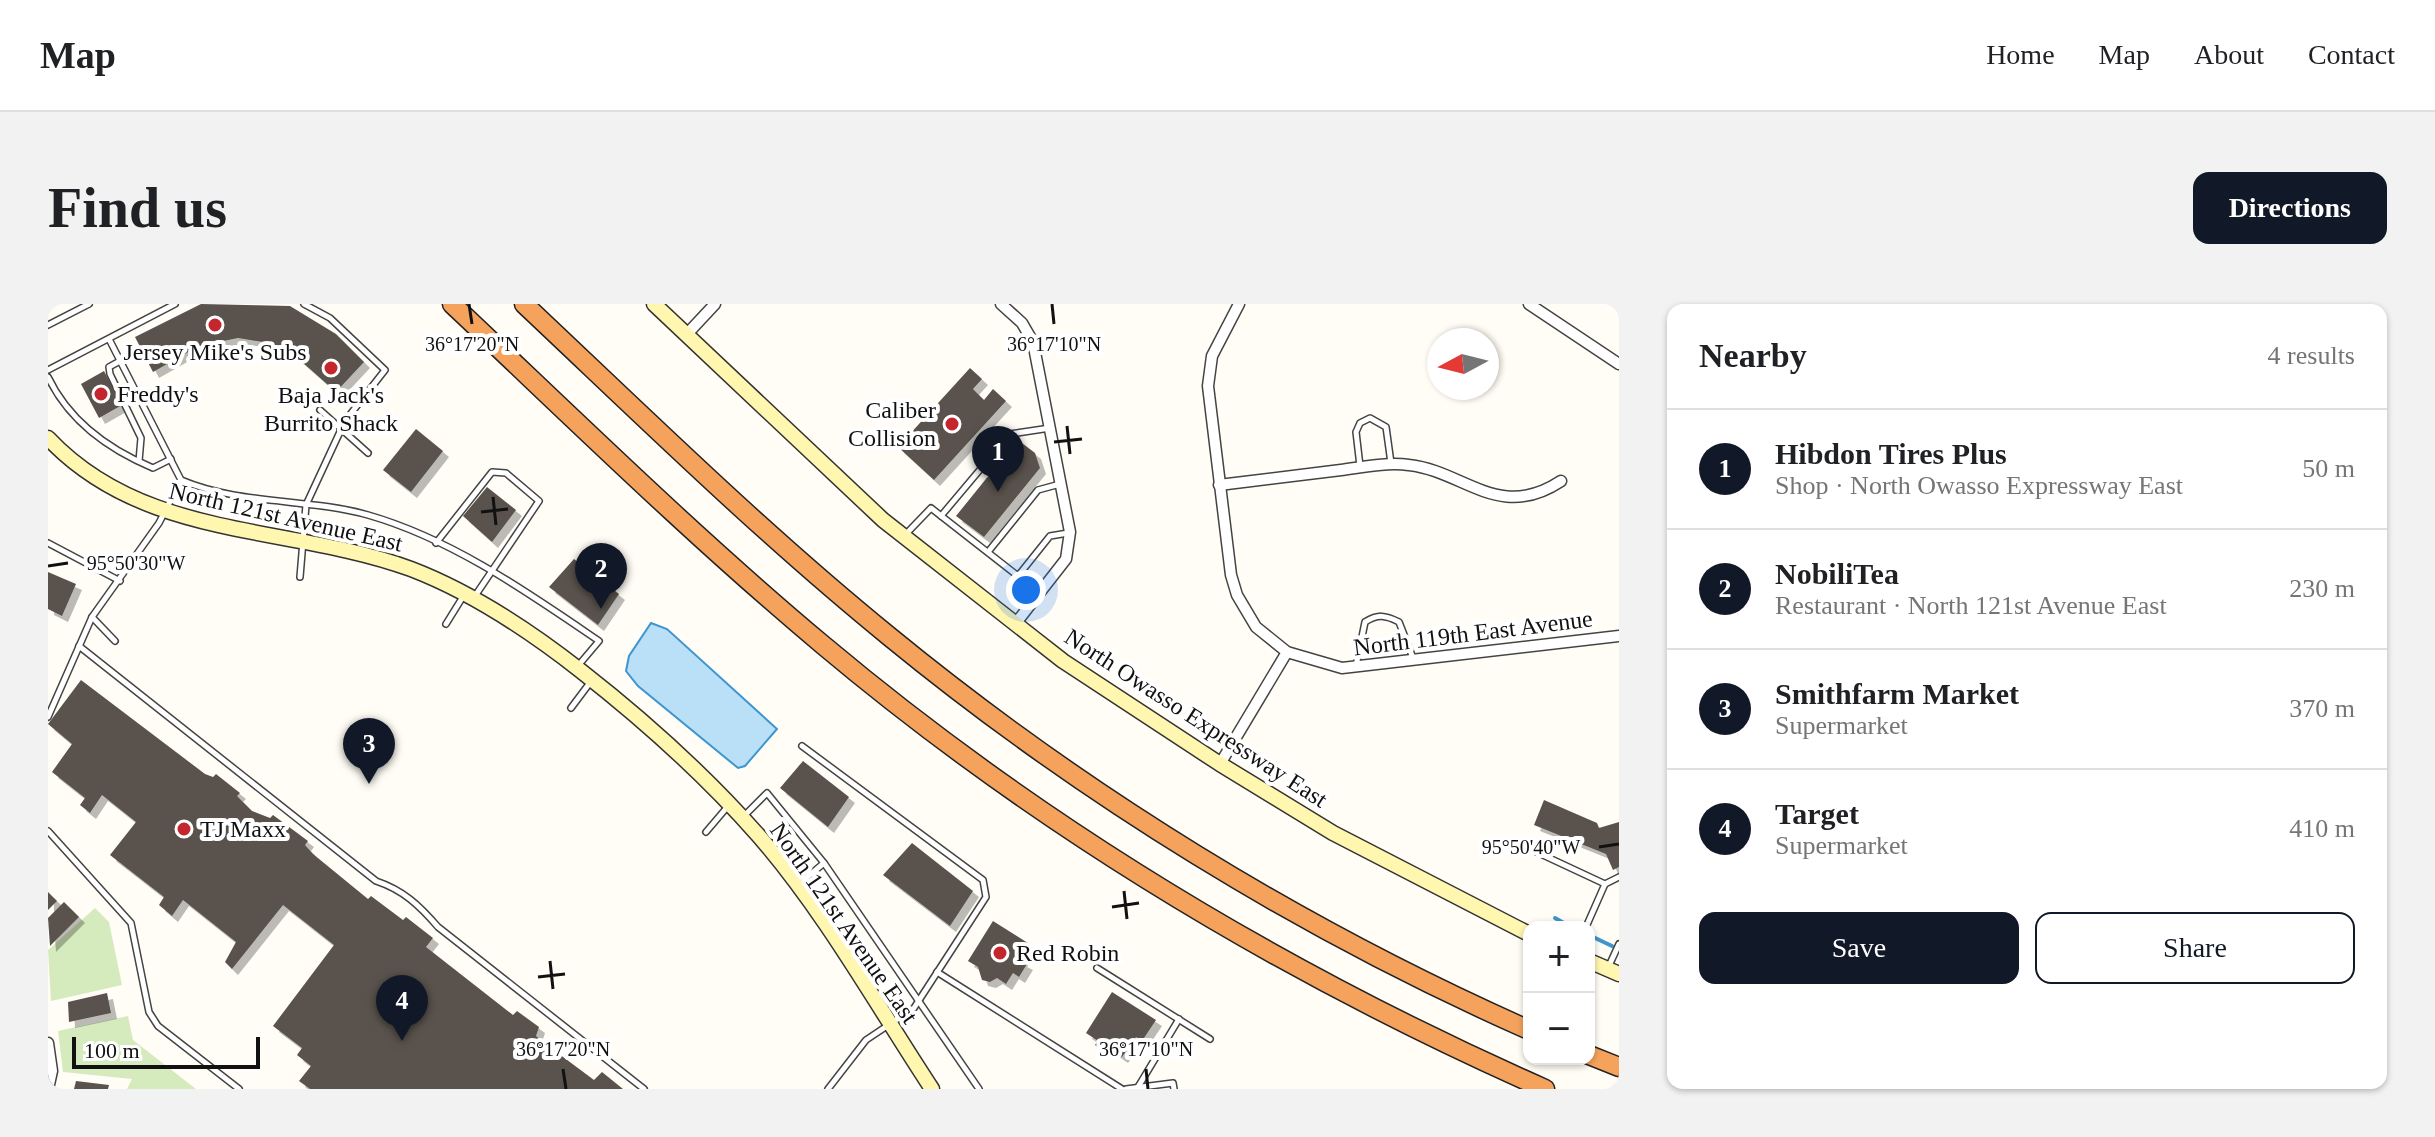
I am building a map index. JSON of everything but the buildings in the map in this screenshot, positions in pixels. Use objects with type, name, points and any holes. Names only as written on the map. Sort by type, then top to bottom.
[{"type":"highway","points":[[452,304],[745,578],[846,664],[980,767],[1119,863],[1293,968],[1379,1013],[1545,1089]]},
{"type":"highway","points":[[524,304],[808,568],[891,638],[1077,777],[1322,927],[1418,978],[1523,1027]]},
{"type":"highway","points":[[1595,1057],[1619,1067]]},
{"type":"street","name":"North Owasso Expressway East","points":[[654,304],[904,536],[1063,661],[1220,764],[1333,833],[1523,931]]},
{"type":"street","points":[[687,334],[715,304]]},
{"type":"street","points":[[1001,304],[1022,323],[1033,342],[1063,483],[1070,532],[1066,559],[1016,623]]},
{"type":"street","points":[[1220,764],[1287,652],[1256,627],[1237,595],[1219,485],[1210,371],[1212,356],[1239,304]]},
{"type":"street","points":[[1529,304],[1619,364]]},
{"type":"street","name":"North 121st Avenue East","points":[[49,441],[80,468],[135,501],[165,512],[250,534],[361,552],[415,571],[517,625],[577,668],[659,735],[742,818],[797,885],[932,1089]]},
{"type":"street","points":[[1219,485],[1391,464],[1426,468],[1495,496],[1528,494],[1550,488],[1561,481]]},
{"type":"street","name":"North 119th East Avenue","points":[[1287,652],[1310,662],[1356,667],[1619,636]]},
{"type":"street","points":[[48,1043],[52,1071],[48,1089]]},
{"type":"lane","points":[[72,304],[75,311]]},
{"type":"lane","points":[[48,325],[89,304]]},
{"type":"lane","points":[[48,370],[175,304]]},
{"type":"lane","points":[[300,577],[306,505],[340,429],[385,370],[330,318],[304,304]]},
{"type":"lane","points":[[109,339],[181,480],[230,495],[366,515],[436,543],[490,570],[599,641],[577,668]]},
{"type":"lane","points":[[120,361],[109,367],[110,374],[141,438],[139,461]]},
{"type":"lane","points":[[48,377],[69,410],[89,430],[153,468],[171,459]]},
{"type":"lane","points":[[320,410],[368,453]]},
{"type":"lane","points":[[1361,468],[1356,432],[1360,423],[1370,418],[1386,427],[1391,464]]},
{"type":"lane","points":[[941,516],[1010,434],[1051,428]]},
{"type":"lane","points":[[436,543],[492,472],[506,473],[539,501],[490,570],[446,624]]},
{"type":"lane","points":[[48,717],[92,617],[120,581],[165,512],[181,480]]},
{"type":"lane","points":[[988,552],[1038,490],[1063,483]]},
{"type":"lane","points":[[904,536],[931,508],[1018,576],[1050,536],[1070,532]]},
{"type":"lane","points":[[48,543],[120,581]]},
{"type":"lane","points":[[1356,667],[1365,622],[1375,616],[1386,615],[1399,622],[1413,660]]},
{"type":"lane","points":[[92,617],[115,641]]},
{"type":"lane","points":[[79,646],[376,881],[396,887],[418,904],[438,927],[644,1089]]},
{"type":"lane","points":[[571,708],[593,680]]},
{"type":"lane","points":[[802,746],[983,880],[986,897],[914,1008],[866,1040],[828,1089]]},
{"type":"lane","points":[[742,818],[767,793],[824,863],[979,1089]]},
{"type":"lane","points":[[706,832],[729,805]]},
{"type":"lane","points":[[48,831],[131,923],[149,1012],[158,1026],[239,1089]]},
{"type":"lane","points":[[1530,849],[1605,884]]},
{"type":"lane","points":[[797,885],[824,863]]},
{"type":"lane","points":[[1589,921],[1605,884],[1619,877]]},
{"type":"lane","points":[[1613,971],[1619,944]]},
{"type":"lane","points":[[1097,968],[1210,1039]]},
{"type":"lane","points":[[937,972],[1124,1089],[1173,1083],[1174,1089]]},
{"type":"lane","points":[[1138,1087],[1179,1019]]},
{"type":"green space","points":[[95,908],[109,922],[122,985],[51,1001],[48,950]]},
{"type":"green space","points":[[128,1016],[133,1040],[196,1089],[127,1089],[132,1079],[63,1072],[58,1031]]},
{"type":"water","points":[[651,623],[667,629],[777,729],[745,766],[738,768],[638,686],[626,671],[629,656]]},
{"type":"waterway","points":[[1555,918],[1560,921]]},
{"type":"waterway","points":[[1595,938],[1612,946]]},
{"type":"place","name":"Jersey Mike's Subs","points":[[215,325]]},
{"type":"place","name":"Baja Jack's Burrito Shack","points":[[331,368]]},
{"type":"place","name":"Freddy's","points":[[101,394]]},
{"type":"place","name":"Caliber Collision","points":[[952,424]]},
{"type":"place","name":"Hibdon Tires Plus","points":[[998,492]]},
{"type":"place","name":"NobiliTea","points":[[601,609]]},
{"type":"place","name":"Smithfarm Market","points":[[369,784]]},
{"type":"place","name":"TJ Maxx","points":[[184,829]]},
{"type":"place","name":"Red Robin","points":[[1000,953]]},
{"type":"place","name":"Target","points":[[402,1041]]}]
